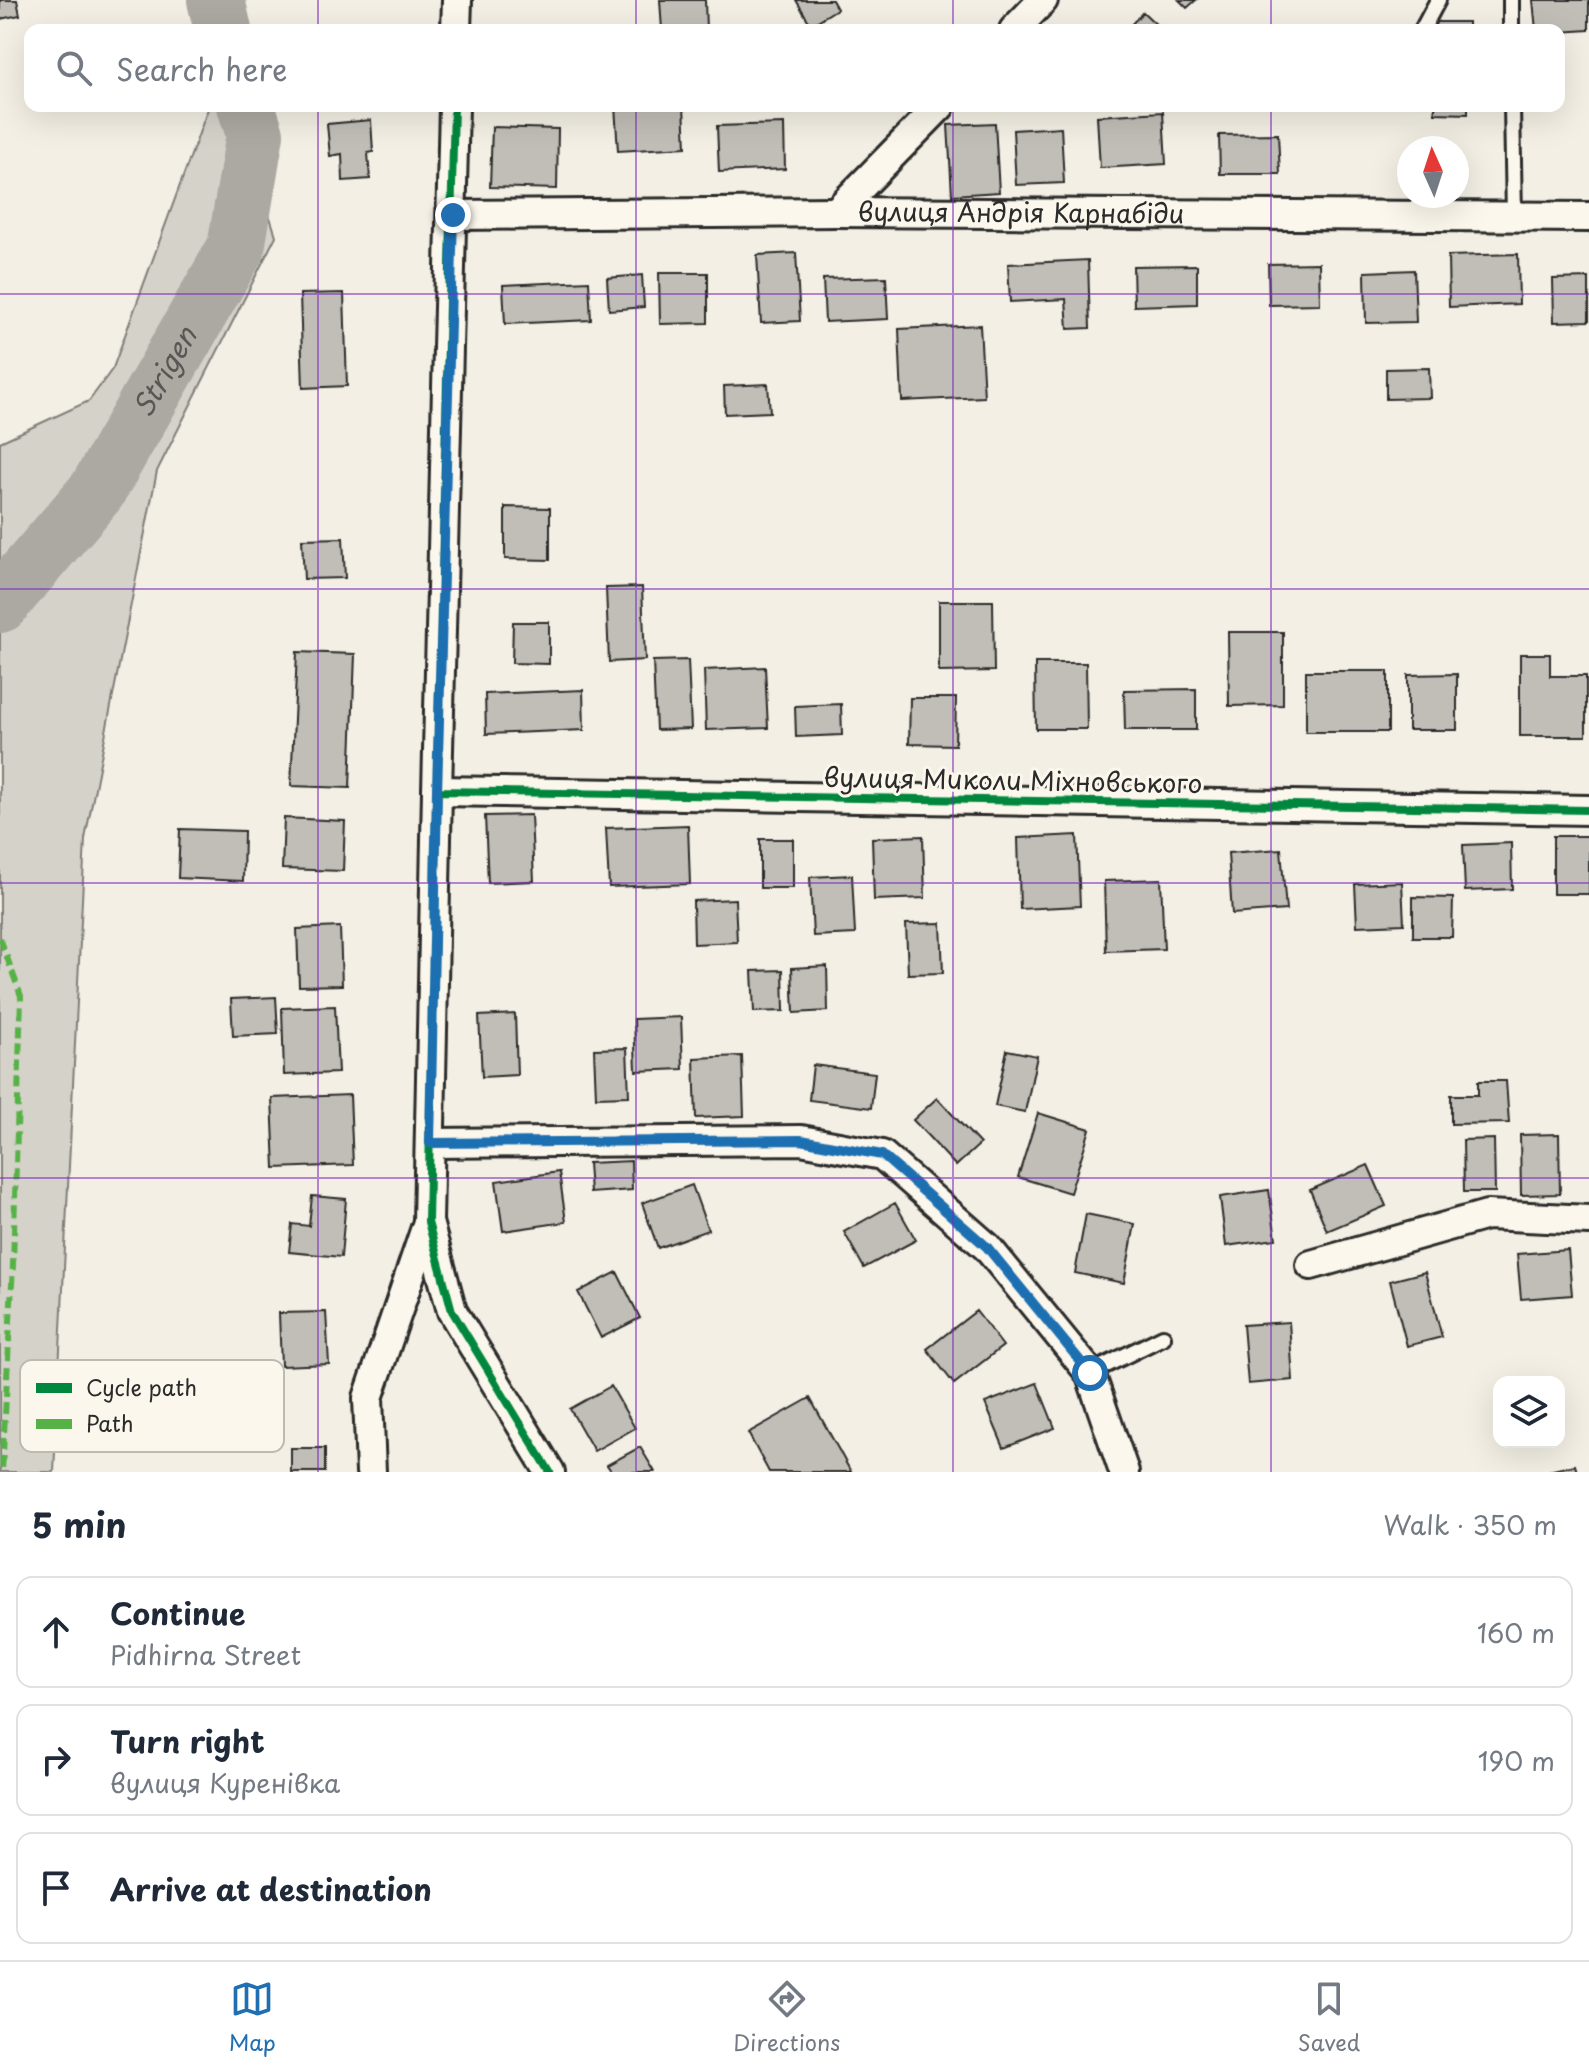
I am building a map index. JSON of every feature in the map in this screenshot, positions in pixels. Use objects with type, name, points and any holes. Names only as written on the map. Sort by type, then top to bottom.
[{"type":"street","points":[[1020,24],[1043,0]]},
{"type":"street","points":[[454,112],[428,1222],[452,1311],[550,1472]]},
{"type":"street","points":[[836,212],[934,112]]},
{"type":"street","name":"вулиця Андрія Карнабіди","points":[[453,215],[836,212],[1589,217]]},
{"type":"street","name":"вулиця Миколи Міхновського","points":[[437,791],[1589,810]]},
{"type":"street","points":[[430,1143],[801,1140],[882,1155],[987,1247],[1090,1373],[1124,1472]]},
{"type":"street","points":[[1311,1265],[1487,1215],[1589,1220]]},
{"type":"street","points":[[371,1472],[368,1398],[428,1222]]},
{"type":"lane","points":[[446,0],[456,19]]},
{"type":"lane","points":[[1425,24],[1438,0]]},
{"type":"lane","points":[[1511,0],[1511,24]]},
{"type":"lane","points":[[1512,112],[1514,216]]},
{"type":"lane","points":[[1090,1373],[1163,1337]]},
{"type":"shaded area","points":[[207,112],[241,112],[251,157],[276,236],[157,471],[85,839],[59,1360],[20,1360],[20,1452],[55,1452],[54,1472],[0,1472],[0,442],[89,401],[113,368]]},
{"type":"building","points":[[0,0],[17,0],[20,15],[0,19]]},
{"type":"building","points":[[660,0],[705,0],[706,24],[662,24]]},
{"type":"building","points":[[796,0],[832,0],[837,9],[810,24]]},
{"type":"building","points":[[1179,0],[1196,0],[1187,8]]},
{"type":"building","points":[[1533,0],[1589,0],[1589,30],[1565,32],[1565,24],[1535,24]]},
{"type":"building","points":[[1143,12],[1156,24],[1132,24]]},
{"type":"building","points":[[1435,22],[1468,22],[1468,24]]},
{"type":"building","points":[[615,112],[684,112],[686,147],[618,151]]},
{"type":"building","points":[[1163,112],[1166,164],[1100,168],[1097,116]]},
{"type":"building","points":[[1468,112],[1468,114],[1435,113]]},
{"type":"building","points":[[371,120],[373,152],[368,153],[370,179],[343,181],[342,154],[330,156],[327,124]]},
{"type":"building","points":[[995,123],[999,192],[952,195],[948,125]]},
{"type":"building","points":[[784,124],[785,169],[719,172],[717,126]]},
{"type":"building","points":[[492,127],[558,129],[557,189],[490,187]]},
{"type":"building","points":[[1061,127],[1064,183],[1016,185],[1013,130]]},
{"type":"building","points":[[1278,134],[1280,174],[1220,174],[1219,135]]},
{"type":"building","points":[[796,253],[800,321],[761,323],[757,255]]},
{"type":"building","points":[[1518,254],[1519,304],[1449,307],[1448,256]]},
{"type":"building","points":[[1088,260],[1090,328],[1068,329],[1066,299],[1010,302],[1008,264]]},
{"type":"building","points":[[1319,263],[1320,304],[1269,305],[1268,264]]},
{"type":"building","points":[[1197,265],[1197,304],[1134,306],[1133,266]]},
{"type":"building","points":[[1414,270],[1416,322],[1366,323],[1365,272]]},
{"type":"building","points":[[659,273],[708,273],[708,323],[660,324]]},
{"type":"building","points":[[642,275],[644,307],[609,310],[607,278]]},
{"type":"building","points":[[886,277],[888,319],[825,322],[823,279]]},
{"type":"building","points":[[1589,278],[1589,321],[1554,322],[1553,279]]},
{"type":"building","points":[[589,281],[591,320],[505,324],[503,285]]},
{"type":"building","points":[[344,293],[347,386],[303,388],[300,294]]},
{"type":"building","points":[[980,325],[984,397],[902,401],[899,329]]},
{"type":"building","points":[[1429,368],[1430,398],[1386,399],[1386,369]]},
{"type":"building","points":[[768,384],[770,412],[725,414],[724,386]]},
{"type":"building","points":[[505,507],[550,508],[550,560],[505,559]]},
{"type":"building","points":[[343,538],[345,578],[304,579],[302,539]]},
{"type":"building","points":[[642,587],[645,660],[609,662],[606,588]]},
{"type":"building","points":[[939,601],[993,601],[994,671],[939,672]]},
{"type":"building","points":[[513,622],[549,622],[549,664],[512,663]]},
{"type":"building","points":[[1228,632],[1283,632],[1283,705],[1229,706]]},
{"type":"building","points":[[297,652],[355,654],[350,788],[291,786]]},
{"type":"building","points":[[1520,654],[1550,654],[1550,676],[1586,676],[1586,736],[1520,736]]},
{"type":"building","points":[[688,660],[691,729],[656,730],[653,661]]},
{"type":"building","points":[[1035,663],[1086,663],[1087,729],[1036,729]]},
{"type":"building","points":[[765,667],[768,728],[706,730],[704,670]]},
{"type":"building","points":[[1306,671],[1388,671],[1388,732],[1306,732]]},
{"type":"building","points":[[1457,674],[1457,730],[1408,730],[1408,675]]},
{"type":"building","points":[[1196,689],[1196,730],[1125,730],[1124,690]]},
{"type":"building","points":[[583,690],[584,730],[486,734],[485,694]]},
{"type":"building","points":[[910,698],[956,698],[955,745],[909,744]]},
{"type":"building","points":[[841,704],[842,735],[796,737],[795,706]]},
{"type":"building","points":[[531,815],[534,881],[488,883],[485,816]]},
{"type":"building","points":[[284,818],[345,821],[343,871],[282,869]]},
{"type":"building","points":[[688,825],[690,884],[609,887],[606,828]]},
{"type":"building","points":[[180,829],[244,831],[243,881],[178,878]]},
{"type":"building","points":[[1077,835],[1080,906],[1020,909],[1018,838]]},
{"type":"building","points":[[923,836],[925,898],[874,900],[872,838]]},
{"type":"building","points":[[1553,836],[1589,836],[1589,894],[1553,894]]},
{"type":"building","points":[[760,839],[793,839],[793,888],[760,888]]},
{"type":"building","points":[[1511,843],[1512,889],[1465,891],[1463,845]]},
{"type":"building","points":[[1281,849],[1286,910],[1232,914],[1228,853]]},
{"type":"building","points":[[852,875],[855,934],[813,936],[810,877]]},
{"type":"building","points":[[1161,879],[1164,949],[1106,951],[1104,881]]},
{"type":"building","points":[[1402,882],[1404,924],[1357,926],[1355,884]]},
{"type":"building","points":[[1413,897],[1453,898],[1452,937],[1413,937]]},
{"type":"building","points":[[735,899],[737,942],[694,944],[693,901]]},
{"type":"building","points":[[941,923],[943,973],[908,974],[906,924]]},
{"type":"building","points":[[340,927],[342,985],[299,986],[297,929]]},
{"type":"building","points":[[827,966],[828,1011],[794,1013],[792,968]]},
{"type":"building","points":[[783,970],[784,1011],[754,1012],[752,971]]},
{"type":"building","points":[[276,997],[278,1034],[233,1036],[231,999]]},
{"type":"building","points":[[335,1006],[338,1073],[284,1075],[282,1008]]},
{"type":"building","points":[[515,1014],[517,1075],[482,1077],[479,1016]]},
{"type":"building","points":[[681,1017],[683,1069],[636,1071],[634,1019]]},
{"type":"building","points":[[627,1048],[629,1096],[596,1097],[594,1049]]},
{"type":"building","points":[[1007,1050],[1037,1056],[1025,1112],[995,1106]]},
{"type":"building","points":[[742,1056],[744,1116],[696,1118],[694,1058]]},
{"type":"building","points":[[813,1065],[875,1073],[871,1108],[809,1100]]},
{"type":"building","points":[[1478,1081],[1506,1081],[1509,1123],[1451,1124],[1451,1095],[1478,1095]]},
{"type":"building","points":[[350,1095],[353,1165],[275,1168],[272,1098]]},
{"type":"building","points":[[937,1098],[980,1144],[956,1166],[913,1120]]},
{"type":"building","points":[[1038,1113],[1090,1129],[1070,1193],[1018,1177]]},
{"type":"building","points":[[1559,1134],[1560,1194],[1521,1195],[1520,1135]]},
{"type":"building","points":[[1494,1139],[1495,1192],[1464,1192],[1463,1140]]},
{"type":"building","points":[[631,1161],[632,1190],[590,1193],[588,1163]]},
{"type":"building","points":[[1368,1165],[1386,1206],[1327,1231],[1310,1190]]},
{"type":"building","points":[[559,1172],[566,1222],[503,1231],[496,1181]]},
{"type":"building","points":[[692,1185],[708,1230],[658,1248],[642,1203]]},
{"type":"building","points":[[1269,1190],[1276,1239],[1226,1246],[1220,1197]]},
{"type":"building","points":[[312,1196],[346,1199],[341,1257],[289,1252],[292,1224],[309,1226]]},
{"type":"building","points":[[895,1203],[916,1240],[864,1268],[844,1232]]},
{"type":"building","points":[[1086,1214],[1135,1224],[1124,1283],[1075,1273]]},
{"type":"building","points":[[1568,1250],[1572,1295],[1521,1299],[1517,1254]]},
{"type":"building","points":[[617,1272],[640,1318],[601,1338],[578,1292]]},
{"type":"building","points":[[1425,1272],[1442,1337],[1407,1346],[1390,1281]]},
{"type":"building","points":[[976,1311],[1003,1346],[954,1384],[927,1349]]},
{"type":"building","points":[[326,1312],[329,1364],[284,1366],[284,1360],[281,1360],[279,1313]]},
{"type":"building","points":[[1289,1322],[1293,1380],[1248,1384],[1243,1325]]},
{"type":"building","points":[[1037,1383],[1055,1428],[1004,1448],[985,1403]]},
{"type":"building","points":[[611,1386],[635,1428],[594,1451],[570,1409]]},
{"type":"building","points":[[810,1398],[851,1472],[769,1472],[748,1433]]},
{"type":"building","points":[[640,1447],[655,1472],[612,1472],[607,1465]]},
{"type":"building","points":[[291,1448],[325,1448],[325,1472],[291,1472]]},
{"type":"building","points":[[1575,1465],[1577,1472],[1544,1472]]},
{"type":"waterway","name":"Strigen","points":[[216,0],[222,24]]},
{"type":"waterway","name":"Strigen","points":[[0,604],[97,491],[236,248],[255,134],[248,112]]},
{"type":"marked path","points":[[0,938],[21,996],[13,1265],[2,1472]]},
{"type":"cycle path","points":[[454,112],[428,1222],[452,1311],[550,1472]]},
{"type":"cycle path","points":[[437,791],[1589,810]]},
{"type":"route","points":[[453,215],[430,1143],[801,1140],[882,1155],[987,1247],[1090,1373]]}]
